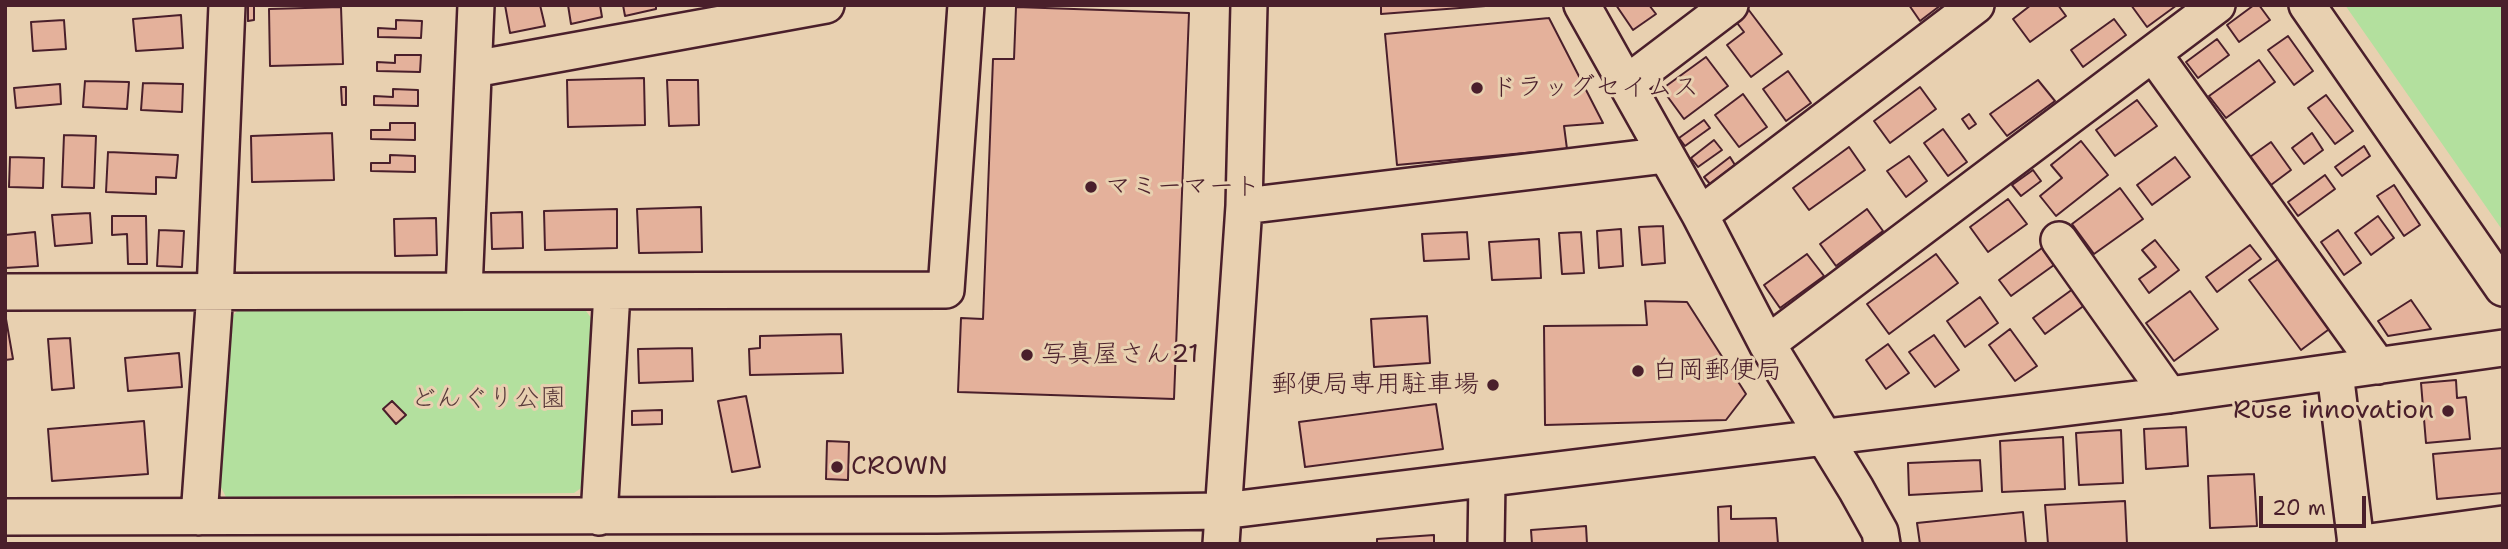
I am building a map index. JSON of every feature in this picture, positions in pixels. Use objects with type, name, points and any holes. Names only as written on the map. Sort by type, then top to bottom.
[{"type":"street","points":[[199,517],[215,292],[227,5]]},
{"type":"street","points":[[464,290],[476,5]]},
{"type":"street","points":[[474,69],[826,5]]},
{"type":"street","points":[[5,292],[946,290],[966,5]]},
{"type":"street","points":[[1222,527],[1244,206],[1249,5]]},
{"type":"street","points":[[1582,5],[1700,215],[1767,344],[1826,435],[1880,532],[1882,544]]},
{"type":"street","points":[[1626,84],[1730,5]]},
{"type":"street","points":[[1700,215],[1976,5]]},
{"type":"street","points":[[1767,344],[2217,5]]},
{"type":"street","points":[[2308,5],[2503,288]]},
{"type":"street","points":[[2154,55],[2378,366]]},
{"type":"street","points":[[1244,206],[1666,155]]},
{"type":"street","points":[[2059,240],[2169,395]]},
{"type":"street","points":[[599,517],[612,292]]},
{"type":"street","points":[[5,517],[62,530],[199,517],[310,529],[599,517],[936,530],[1222,527],[1487,481],[1826,435],[2169,395],[2503,348]]},
{"type":"street","points":[[2335,372],[2355,544],[2503,524]]},
{"type":"street","points":[[1486,544],[1487,481]]},
{"type":"green space","points":[[2345,5],[2503,5],[2503,231]]},
{"type":"green space","name":"どんぐり公園","points":[[580,303],[592,319],[587,484],[574,493],[226,497],[221,487],[224,325],[240,308]]},
{"type":"building","points":[[248,5],[254,5],[254,20],[248,21]]},
{"type":"building","points":[[505,5],[540,5],[545,26],[510,33]]},
{"type":"building","points":[[568,5],[600,5],[602,17],[571,24]]},
{"type":"building","points":[[623,5],[656,5],[656,9],[625,16]]},
{"type":"building","points":[[1381,5],[1499,5],[1381,14]]},
{"type":"building","points":[[1616,5],[1649,5],[1656,14],[1633,30]]},
{"type":"building","points":[[1909,5],[1941,5],[1920,21]]},
{"type":"building","points":[[2031,5],[2058,5],[2066,16],[2030,42],[2013,19]]},
{"type":"building","points":[[2131,5],[2177,5],[2147,27]]},
{"type":"building","points":[[2254,5],[2259,5],[2270,20],[2239,42],[2227,25]]},
{"type":"building","points":[[341,7],[343,64],[270,66],[269,9]]},
{"type":"building","points":[[1016,7],[1189,13],[1174,399],[958,392],[961,318],[983,319],[993,59],[1014,59]]},
{"type":"building","points":[[1748,9],[1782,54],[1751,77],[1727,45],[1744,32],[1734,19]]},
{"type":"building","points":[[181,15],[183,48],[136,51],[133,19]]},
{"type":"building","points":[[1549,18],[1603,123],[1564,126],[1567,149],[1397,165],[1385,34]]},
{"type":"building","points":[[2114,19],[2126,35],[2083,67],[2071,50]]},
{"type":"building","points":[[64,20],[66,49],[33,51],[31,22]]},
{"type":"building","points":[[396,20],[422,21],[421,38],[378,37],[378,28],[396,29]]},
{"type":"building","points":[[2288,36],[2313,71],[2294,85],[2268,50]]},
{"type":"building","points":[[2217,39],[2229,55],[2198,78],[2186,62]]},
{"type":"building","points":[[395,55],[421,55],[420,72],[377,71],[377,62],[395,63]]},
{"type":"building","points":[[1706,57],[1728,86],[1684,119],[1662,89]]},
{"type":"building","points":[[2259,60],[2275,82],[2226,118],[2209,96]]},
{"type":"building","points":[[1788,71],[1811,103],[1786,121],[1763,89]]},
{"type":"building","points":[[644,78],[645,125],[568,127],[567,80]]},
{"type":"building","points":[[667,80],[698,80],[699,125],[669,126]]},
{"type":"building","points":[[2038,80],[2055,101],[2007,136],[1990,114]]},
{"type":"building","points":[[85,81],[129,82],[127,109],[83,107]]},
{"type":"building","points":[[143,83],[183,84],[182,112],[141,110]]},
{"type":"building","points":[[60,84],[61,104],[16,108],[14,88]]},
{"type":"building","points":[[341,87],[346,87],[346,105],[342,105]]},
{"type":"building","points":[[1920,87],[1936,109],[1890,143],[1874,121]]},
{"type":"building","points":[[393,89],[418,90],[418,106],[374,105],[374,96],[393,97]]},
{"type":"building","points":[[1743,94],[1767,127],[1739,147],[1715,115]]},
{"type":"building","points":[[2326,95],[2353,131],[2335,144],[2308,108]]},
{"type":"building","points":[[2137,100],[2157,126],[2115,156],[2096,130]]},
{"type":"building","points":[[1969,114],[1976,124],[1969,129],[1962,119]]},
{"type":"building","points":[[1704,120],[1710,128],[1685,146],[1679,138]]},
{"type":"building","points":[[390,123],[415,123],[415,140],[371,139],[371,130],[390,130]]},
{"type":"building","points":[[1943,129],[1967,162],[1948,176],[1924,143]]},
{"type":"building","points":[[332,133],[334,180],[252,182],[251,136]]},
{"type":"building","points":[[2312,133],[2323,150],[2304,164],[2292,148]]},
{"type":"building","points":[[64,135],[96,136],[94,188],[62,187]]},
{"type":"building","points":[[1714,140],[1722,150],[1698,167],[1691,158]]},
{"type":"building","points":[[2081,141],[2108,175],[2056,216],[2040,196],[2062,178],[2051,165]]},
{"type":"building","points":[[2271,142],[2291,170],[2271,185],[2250,157]]},
{"type":"building","points":[[2364,146],[2370,156],[2342,176],[2335,167]]},
{"type":"building","points":[[1849,147],[1865,170],[1809,210],[1793,188]]},
{"type":"building","points":[[108,152],[178,155],[176,178],[156,177],[156,194],[106,192]]},
{"type":"building","points":[[390,155],[415,156],[415,172],[371,171],[371,163],[390,163]]},
{"type":"building","points":[[1909,156],[1927,181],[1906,197],[1887,171]]},
{"type":"building","points":[[10,157],[44,158],[43,188],[9,187]]},
{"type":"building","points":[[1730,157],[1735,165],[1710,184],[1704,177]]},
{"type":"building","points":[[2175,157],[2190,177],[2152,205],[2137,185]]},
{"type":"building","points":[[2033,170],[2041,181],[2021,196],[2012,185]]},
{"type":"building","points":[[2325,175],[2335,189],[2298,216],[2288,202]]},
{"type":"building","points":[[2394,185],[2420,225],[2404,236],[2377,196]]},
{"type":"building","points":[[2120,188],[2143,219],[2094,254],[2072,224]]},
{"type":"building","points":[[2008,199],[2027,224],[1988,252],[1970,227]]},
{"type":"building","points":[[701,207],[702,252],[639,253],[637,209]]},
{"type":"building","points":[[617,209],[617,248],[545,250],[544,211]]},
{"type":"building","points":[[1867,209],[1883,231],[1836,266],[1820,244]]},
{"type":"building","points":[[522,212],[523,248],[492,249],[491,213]]},
{"type":"building","points":[[90,213],[92,243],[55,246],[52,215]]},
{"type":"building","points":[[112,216],[146,216],[147,264],[128,264],[127,234],[112,235]]},
{"type":"building","points":[[2378,216],[2394,238],[2371,255],[2355,233]]},
{"type":"building","points":[[436,218],[437,255],[395,256],[394,219]]},
{"type":"building","points":[[1663,226],[1665,263],[1642,265],[1639,227]]},
{"type":"building","points":[[1621,229],[1623,266],[1599,268],[1597,231]]},
{"type":"building","points":[[159,230],[184,231],[182,267],[157,266]]},
{"type":"building","points":[[2338,230],[2361,263],[2344,275],[2321,242]]},
{"type":"building","points":[[35,232],[38,266],[5,268],[5,235]]},
{"type":"building","points":[[1467,232],[1469,259],[1424,261],[1422,234]]},
{"type":"building","points":[[1581,232],[1584,273],[1562,274],[1559,233]]},
{"type":"building","points":[[1539,239],[1541,278],[1492,280],[1489,242]]},
{"type":"building","points":[[2155,240],[2179,270],[2149,293],[2139,279],[2156,267],[2142,250]]},
{"type":"building","points":[[2250,245],[2261,259],[2217,292],[2206,277]]},
{"type":"building","points":[[2042,248],[2054,265],[2011,296],[1999,280]]},
{"type":"building","points":[[1807,254],[1824,276],[1780,308],[1764,285]]},
{"type":"building","points":[[1936,254],[1958,283],[1889,334],[1867,304]]},
{"type":"building","points":[[2281,257],[2332,327],[2301,350],[2249,280]]},
{"type":"building","points":[[2077,286],[2089,302],[2045,334],[2033,318]]},
{"type":"building","points":[[2190,291],[2218,329],[2174,361],[2146,323]]},
{"type":"building","points":[[1980,297],[1998,323],[1965,347],[1947,321]]},
{"type":"building","points":[[2411,300],[2431,329],[2388,336],[2378,321]]},
{"type":"building","points":[[1645,301],[1687,302],[1746,394],[1726,420],[1545,425],[1544,326],[1647,325]]},
{"type":"building","points":[[1427,316],[1430,363],[1374,367],[1371,319]]},
{"type":"building","points":[[5,320],[13,359],[5,360]]},
{"type":"building","points":[[2010,329],[2037,366],[2015,381],[1989,345]]},
{"type":"building","points":[[841,334],[843,373],[750,375],[749,349],[760,348],[760,336]]},
{"type":"building","points":[[1934,335],[1959,370],[1935,387],[1909,352]]},
{"type":"building","points":[[70,338],[74,388],[52,390],[48,339]]},
{"type":"building","points":[[1888,344],[1909,373],[1886,389],[1866,360]]},
{"type":"building","points":[[692,348],[693,381],[639,383],[638,349]]},
{"type":"building","points":[[179,353],[182,387],[128,391],[125,358]]},
{"type":"building","points":[[2456,380],[2457,398],[2466,397],[2470,439],[2426,443],[2421,383]]},
{"type":"building","points":[[746,396],[760,467],[732,472],[718,401]]},
{"type":"building","points":[[392,401],[406,415],[396,424],[383,409]]},
{"type":"building","points":[[1436,404],[1443,449],[1305,467],[1299,422]]},
{"type":"building","points":[[662,410],[662,424],[632,425],[632,411]]},
{"type":"building","points":[[144,421],[148,474],[52,481],[48,429]]},
{"type":"building","points":[[2186,427],[2188,466],[2146,469],[2144,429]]},
{"type":"building","points":[[2121,430],[2123,483],[2079,485],[2076,433]]},
{"type":"building","points":[[2063,437],[2065,489],[2002,492],[2000,441]]},
{"type":"building","points":[[827,441],[849,442],[848,480],[826,479]]},
{"type":"building","points":[[2503,448],[2503,493],[2437,499],[2433,454]]},
{"type":"building","points":[[1980,460],[1982,491],[1909,495],[1908,463]]},
{"type":"building","points":[[2254,474],[2257,526],[2210,528],[2208,476]]},
{"type":"building","points":[[2125,501],[2127,544],[2048,544],[2045,505]]},
{"type":"building","points":[[1731,506],[1731,519],[1776,518],[1778,544],[1719,544],[1718,507]]},
{"type":"building","points":[[2023,512],[2026,544],[1920,544],[1917,523]]},
{"type":"building","points":[[1586,526],[1587,544],[1532,544],[1531,530]]},
{"type":"building","points":[[1434,535],[1434,544],[1377,544],[1377,539]]},
{"type":"place","name":"ドラッグセイムス","points":[[1477,88]]},
{"type":"place","name":"マミーマート","points":[[1091,187]]},
{"type":"place","name":"写真屋さん21","points":[[1027,355]]},
{"type":"place","name":"白岡郵便局","points":[[1638,371]]},
{"type":"place","name":"郵便局専用駐車場","points":[[1493,385]]},
{"type":"place","name":"Ruse innovation","points":[[2448,411]]},
{"type":"place","name":"CROWN","points":[[837,467]]}]
